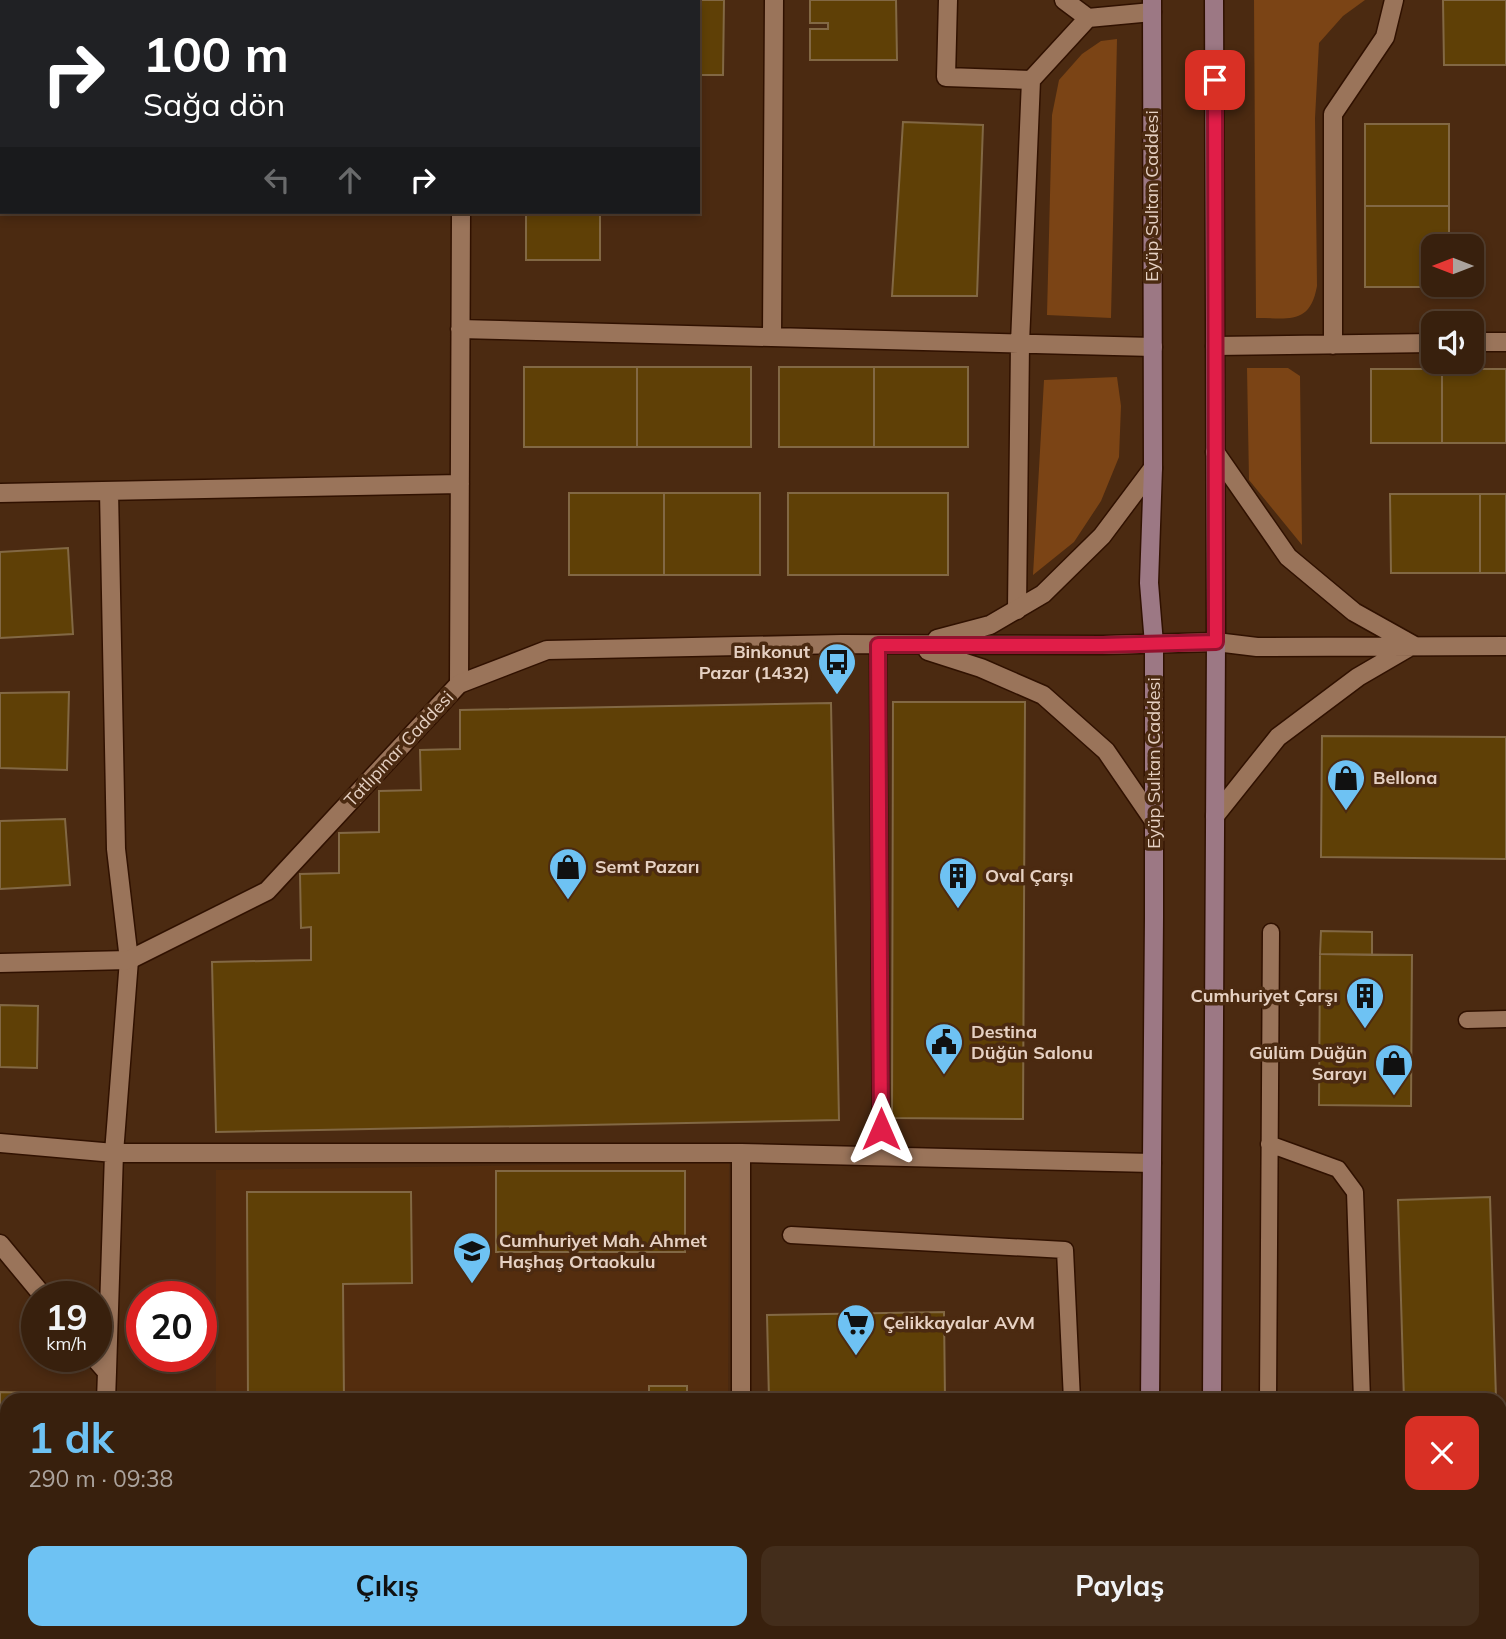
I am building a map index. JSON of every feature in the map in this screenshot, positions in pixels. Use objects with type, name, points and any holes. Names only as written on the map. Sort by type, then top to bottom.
[{"type":"main road","points":[[1212,1393],[1216,642],[1214,0]]},
{"type":"main road","name":"Eyüp Sultan Caddesi","points":[[1150,1393],[1154,821],[1154,644],[1149,583],[1153,468],[1152,6]]},
{"type":"street","points":[[772,337],[774,0]]},
{"type":"street","points":[[948,0],[946,77],[1031,80]]},
{"type":"street","points":[[1064,0],[1088,18]]},
{"type":"street","points":[[1334,345],[1333,114],[1385,37],[1394,0]]},
{"type":"street","points":[[1017,610],[1020,343],[1031,80],[1088,18],[1152,6]]},
{"type":"street","points":[[459,684],[461,214]]},
{"type":"street","points":[[460,329],[1153,347]]},
{"type":"street","points":[[1484,342],[1506,342]]},
{"type":"street","points":[[1215,346],[1421,343]]},
{"type":"street","points":[[1215,452],[1288,557],[1354,612],[1413,645]]},
{"type":"street","points":[[912,646],[990,625],[1043,594],[1102,536],[1153,468]]},
{"type":"street","points":[[0,493],[460,484]]},
{"type":"street","points":[[109,491],[116,849],[129,960],[114,1153],[110,1281]]},
{"type":"street","points":[[912,646],[1216,642],[1257,647],[1506,646]]},
{"type":"street","name":"Tatlıpınar Caddesi","points":[[0,963],[129,960],[267,891],[459,684],[547,650],[842,644],[912,646]]},
{"type":"street","points":[[1215,817],[1278,737],[1358,677],[1413,645]]},
{"type":"street","points":[[912,646],[981,668],[1043,695],[1106,751],[1154,821]]},
{"type":"street","points":[[0,1143],[114,1153],[741,1153],[1152,1163]]},
{"type":"street","points":[[741,1153],[741,1393]]},
{"type":"street","points":[[0,1244],[31,1281]]},
{"type":"street","points":[[106,1393],[107,1372]]},
{"type":"lane","points":[[878,645],[881,1156]]},
{"type":"lane","points":[[1268,1393],[1270,932]]},
{"type":"lane","points":[[1467,1020],[1506,1019]]},
{"type":"lane","points":[[1269,1144],[1338,1169],[1355,1192],[1362,1393]]},
{"type":"lane","points":[[791,1235],[1065,1250],[1072,1393]]},
{"type":"shaded area","points":[[1254,0],[1365,0],[1343,16],[1319,43],[1315,118],[1317,286],[1309,307],[1296,317],[1288,318],[1256,318]]},
{"type":"shaded area","points":[[1117,39],[1111,318],[1047,315],[1052,115],[1059,80],[1082,54],[1101,41]]},
{"type":"shaded area","points":[[1247,368],[1288,368],[1300,376],[1302,545],[1249,480]]},
{"type":"shaded area","points":[[1117,377],[1121,406],[1119,457],[1101,501],[1074,542],[1033,575],[1044,380]]},
{"type":"shaded area","name":"Cumhuriyet Mah. Ahmet Haşhaş Ortaokulu","points":[[729,1162],[728,1393],[216,1393],[216,1170]]},
{"type":"building","points":[[700,0],[724,0],[723,75],[700,75]]},
{"type":"building","points":[[810,0],[896,0],[897,60],[810,60],[810,29],[828,29],[828,23],[810,23]]},
{"type":"building","points":[[1443,0],[1506,0],[1506,65],[1444,65]]},
{"type":"building","points":[[903,122],[983,125],[977,296],[892,296]]},
{"type":"building","points":[[1365,124],[1449,124],[1449,206],[1365,206]]},
{"type":"building","points":[[1365,206],[1449,206],[1449,234],[1421,234],[1421,287],[1365,287]]},
{"type":"building","points":[[526,214],[600,214],[600,260],[526,260]]},
{"type":"building","points":[[524,367],[637,367],[637,447],[524,447]]},
{"type":"building","points":[[637,367],[751,367],[751,447],[637,447]]},
{"type":"building","points":[[779,367],[874,367],[874,447],[779,447]]},
{"type":"building","points":[[874,367],[968,367],[968,447],[874,447]]},
{"type":"building","points":[[1371,369],[1421,369],[1421,374],[1442,374],[1442,443],[1371,443]]},
{"type":"building","points":[[1484,369],[1506,369],[1506,443],[1442,443],[1442,374],[1484,374]]},
{"type":"building","points":[[569,493],[664,493],[664,575],[569,575]]},
{"type":"building","points":[[664,493],[760,493],[760,575],[664,575]]},
{"type":"building","points":[[788,493],[948,493],[948,575],[788,575]]},
{"type":"building","points":[[1390,494],[1480,494],[1480,573],[1391,573]]},
{"type":"building","points":[[1480,494],[1506,494],[1506,573],[1480,573]]},
{"type":"building","points":[[68,548],[73,634],[0,638],[0,552]]},
{"type":"building","points":[[69,692],[67,770],[0,768],[0,693]]},
{"type":"building","name":"Oval Çarşı","points":[[893,702],[1025,702],[1023,1119],[892,1118]]},
{"type":"building","name":"Semt Pazarı","points":[[831,703],[839,1120],[216,1132],[212,962],[311,960],[311,927],[301,928],[300,874],[339,873],[339,833],[379,832],[379,791],[421,790],[420,750],[460,749],[460,710]]},
{"type":"building","points":[[1322,736],[1506,737],[1506,859],[1321,857]]},
{"type":"building","points":[[65,819],[70,885],[0,889],[0,821]]},
{"type":"building","points":[[1321,931],[1372,932],[1372,955],[1320,954]]},
{"type":"building","name":"Cumhuriyet Çarşı","points":[[1320,954],[1412,955],[1411,1106],[1319,1105]]},
{"type":"building","points":[[0,1005],[38,1006],[37,1068],[0,1067]]},
{"type":"building","points":[[496,1171],[685,1171],[685,1252],[496,1252]]},
{"type":"building","points":[[247,1192],[411,1192],[412,1283],[343,1284],[344,1393],[248,1393]]},
{"type":"building","points":[[1490,1197],[1496,1393],[1404,1393],[1398,1200]]},
{"type":"building","name":"Çelikkayalar AVM","points":[[944,1312],[945,1393],[769,1393],[767,1315]]},
{"type":"building","points":[[649,1386],[687,1386],[687,1393],[649,1393]]},
{"type":"place","name":"Binkonut Pazar (1432)","points":[[837,696]]},
{"type":"place","name":"Bellona","points":[[1346,812]]},
{"type":"place","name":"Semt Pazarı","points":[[568,901]]},
{"type":"place","name":"Oval Çarşı","points":[[958,910]]},
{"type":"place","name":"Cumhuriyet Çarşı","points":[[1365,1030]]},
{"type":"place","name":"Destina Düğün Salonu","points":[[944,1076]]},
{"type":"place","name":"Gülüm Düğün Sarayı","points":[[1394,1097]]},
{"type":"place","name":"Cumhuriyet Mah. Ahmet Haşhaş Ortaokulu","points":[[472,1285]]},
{"type":"place","name":"Çelikkayalar AVM","points":[[856,1357]]},
{"type":"route","points":[[881,1129],[878,645],[1216,642],[1215,80]]}]
